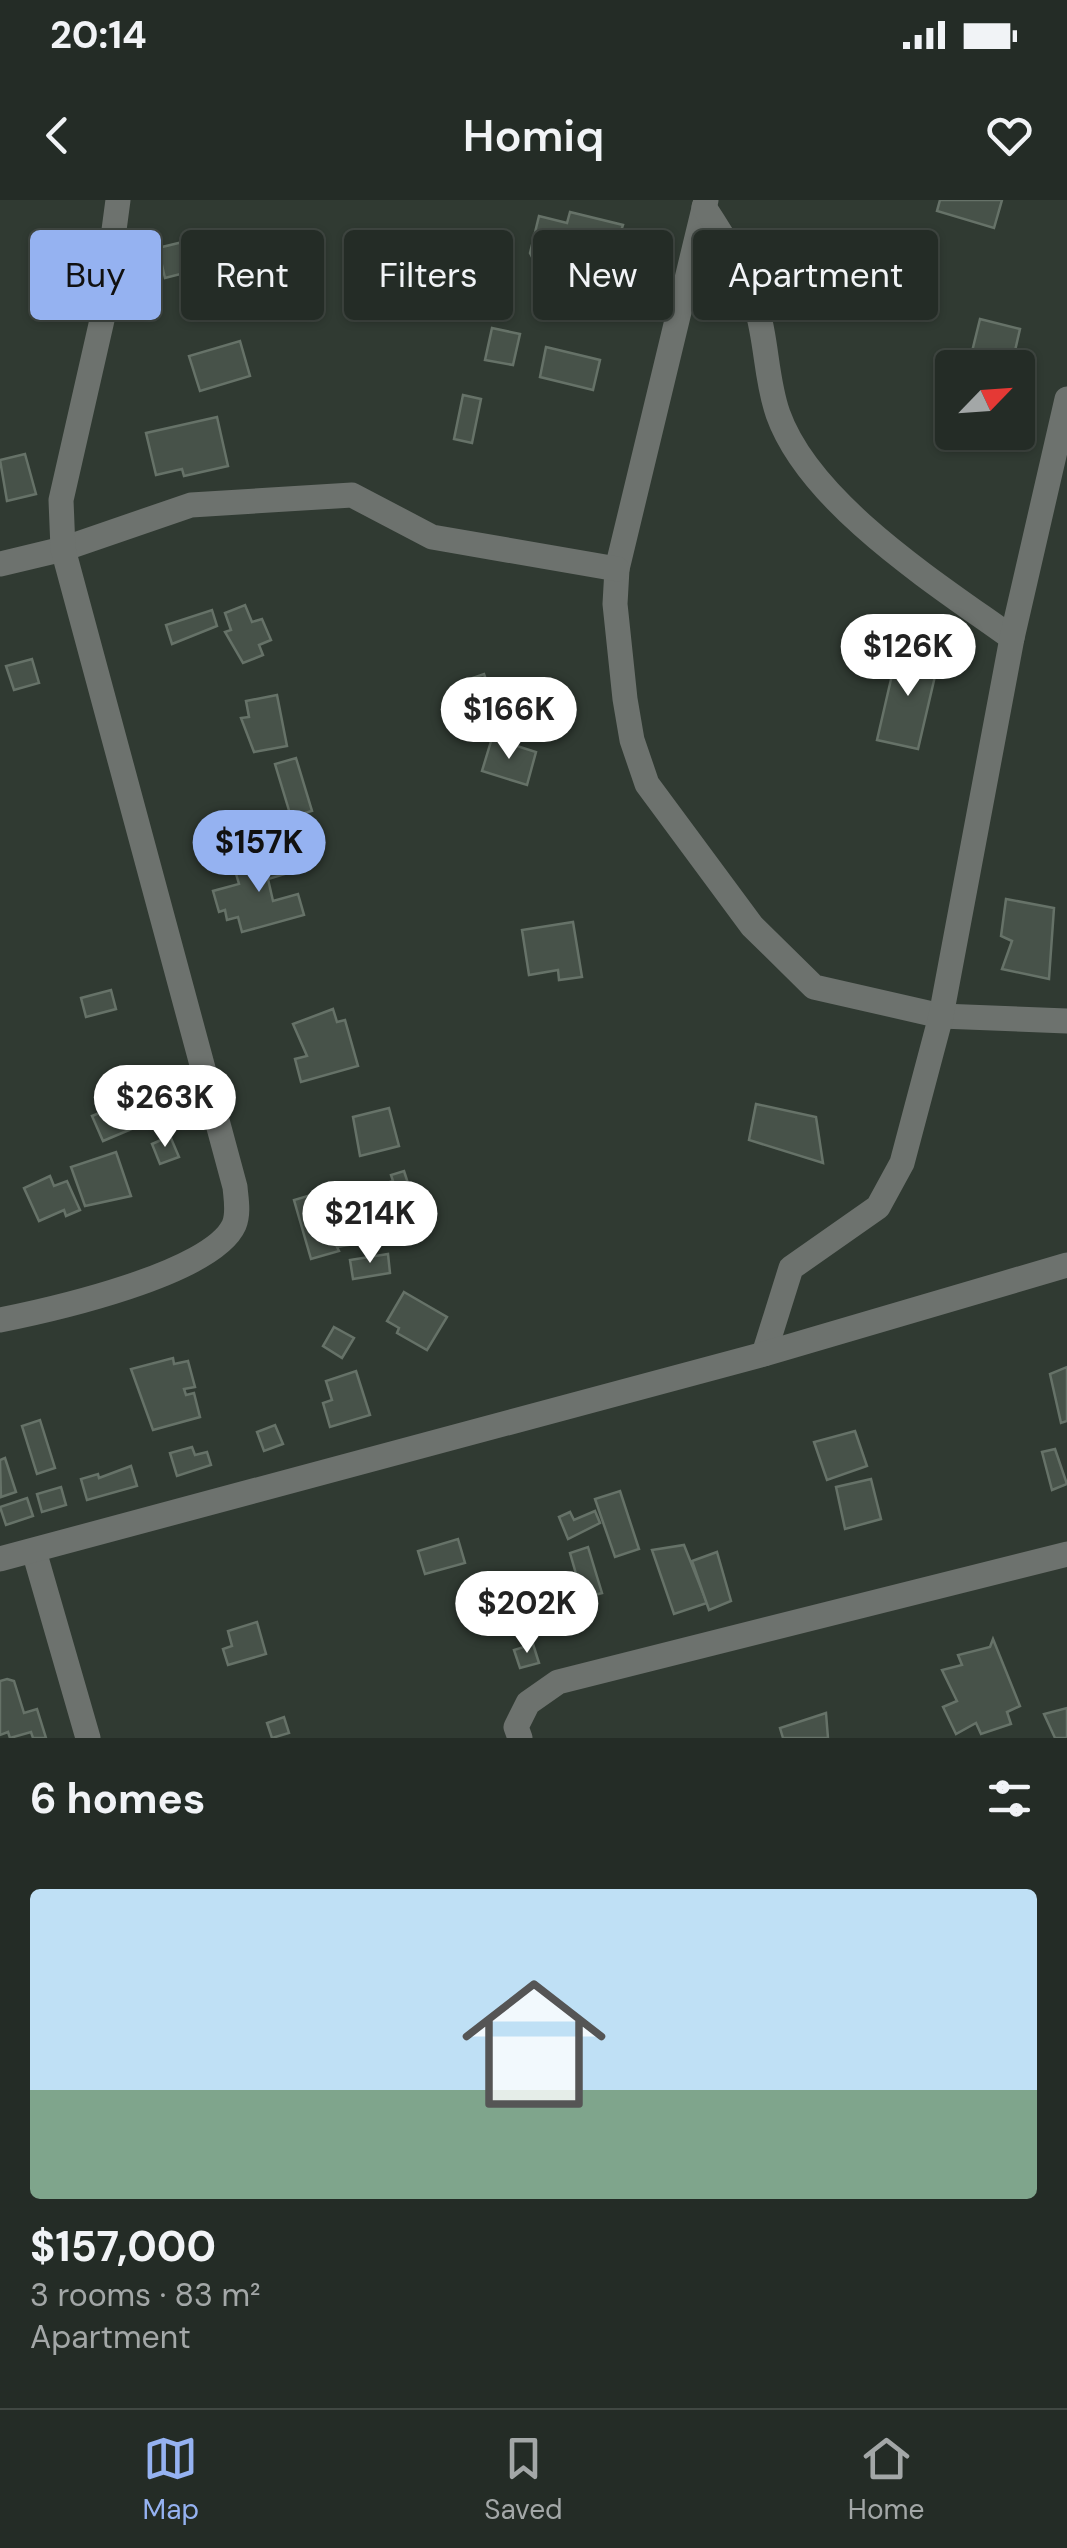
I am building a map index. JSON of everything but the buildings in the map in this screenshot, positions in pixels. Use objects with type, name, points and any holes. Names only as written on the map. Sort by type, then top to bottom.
[{"type":"street","points":[[0,1320],[92,1301],[202,1256],[233,1228],[237,1212],[235,1187],[62,549],[62,500],[102,320],[118,200]]},
{"type":"street","points":[[705,204],[617,569],[614,604],[632,740],[658,803],[752,926],[814,987],[941,1016],[1067,1021]]},
{"type":"street","points":[[705,204],[757,309],[778,416],[809,469],[932,584],[1012,638]]},
{"type":"street","points":[[764,1354],[791,1268],[878,1207],[902,1163],[941,1016],[1012,638],[1067,399]]},
{"type":"street","points":[[0,564],[62,549],[191,505],[352,494],[432,537],[617,569]]},
{"type":"street","points":[[0,1560],[764,1354],[1067,1264]]},
{"type":"street","points":[[34,1551],[88,1738]]},
{"type":"street","points":[[520,1738],[516,1727],[528,1703],[558,1682],[1067,1554]]}]
